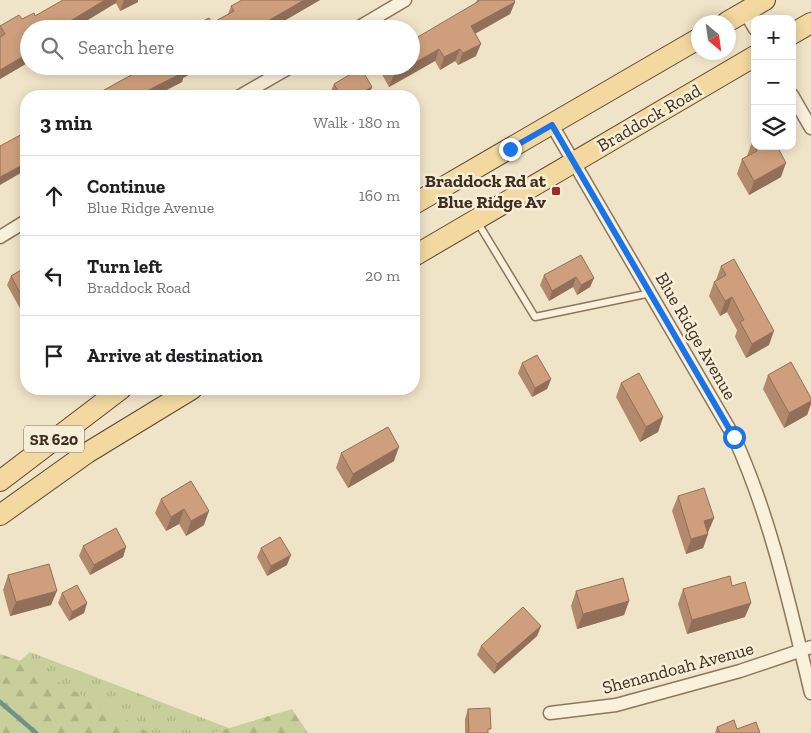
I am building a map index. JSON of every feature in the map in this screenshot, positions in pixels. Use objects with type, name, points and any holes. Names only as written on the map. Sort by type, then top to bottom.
[{"type":"main road","points":[[736,17],[765,0]]},
{"type":"main road","points":[[796,32],[811,23]]},
{"type":"main road","points":[[420,201],[691,43]]},
{"type":"main road","name":"Braddock Road","points":[[420,252],[751,58]]},
{"type":"main road","name":"SR 620","points":[[0,481],[113,395]]},
{"type":"main road","name":"SR 620","points":[[0,514],[87,453],[182,395]]},
{"type":"street","points":[[371,20],[405,0]]},
{"type":"street","points":[[745,12],[751,22]]},
{"type":"street","points":[[250,90],[276,75]]},
{"type":"street","points":[[796,102],[811,128]]},
{"type":"street","name":"Blue Ridge Avenue","points":[[552,125],[734,437],[750,473],[806,649],[811,693]]},
{"type":"street","points":[[0,237],[20,225]]},
{"type":"street","name":"Shenandoah Avenue","points":[[550,713],[616,705],[740,671],[806,649]]},
{"type":"lane","points":[[476,219],[535,317],[651,293]]},
{"type":"green space","points":[[30,652],[242,733],[0,733],[0,678]]},
{"type":"green space","points":[[0,654],[18,660],[150,733],[0,733]]},
{"type":"green space","points":[[292,709],[308,733],[213,733]]},
{"type":"building","points":[[63,0],[105,0],[72,20],[20,20],[20,58],[0,70],[0,37],[5,34],[0,26],[19,15],[22,19],[34,13],[35,16]]},
{"type":"building","points":[[242,0],[304,0],[270,20],[218,20],[234,11],[231,6]]},
{"type":"building","points":[[514,0],[515,2],[471,26],[481,44],[463,53],[460,49],[444,57],[439,49],[420,60],[420,36],[479,1]]},
{"type":"building","points":[[131,75],[178,75],[149,90],[104,90]]},
{"type":"building","points":[[349,75],[365,75],[372,87],[367,90],[338,90],[334,84]]},
{"type":"building","points":[[20,135],[20,166],[0,177],[0,146]]},
{"type":"building","points":[[779,150],[786,163],[754,181],[742,159],[757,151]]},
{"type":"building","points":[[581,255],[594,278],[581,285],[576,277],[552,291],[544,275]]},
{"type":"building","points":[[734,259],[774,331],[752,344],[740,322],[744,320],[732,297],[725,301],[714,282],[726,275],[721,266]]},
{"type":"building","points":[[20,271],[20,293],[11,276]]},
{"type":"building","points":[[537,355],[551,379],[535,388],[522,363]]},
{"type":"building","points":[[791,362],[811,401],[789,413],[768,375]]},
{"type":"building","points":[[639,373],[663,417],[646,427],[621,383]]},
{"type":"building","points":[[388,427],[399,447],[353,474],[341,453]]},
{"type":"building","points":[[191,481],[209,511],[191,521],[184,509],[171,517],[161,499]]},
{"type":"building","points":[[704,488],[714,518],[704,521],[708,534],[691,539],[678,496]]},
{"type":"building","points":[[116,528],[126,547],[94,565],[83,546]]},
{"type":"building","points":[[280,537],[291,555],[271,566],[261,548]]},
{"type":"building","points":[[49,564],[57,591],[16,602],[8,575]]},
{"type":"building","points":[[730,576],[732,586],[745,582],[751,603],[692,620],[683,589]]},
{"type":"building","points":[[623,578],[629,601],[583,614],[576,591]]},
{"type":"building","points":[[77,585],[87,603],[72,612],[62,593]]},
{"type":"building","points":[[523,607],[541,626],[497,664],[481,646]]},
{"type":"building","points":[[490,708],[491,729],[488,729],[488,733],[469,733],[468,709]]},
{"type":"building","points":[[734,720],[737,729],[756,722],[760,733],[720,733],[717,727]]},
{"type":"waterway","points":[[0,702],[36,733]]},
{"type":"place","name":"Braddock Rd at Blue Ridge Av","points":[[556,191]]},
{"type":"route","points":[[510,149],[552,125],[734,437]]}]
